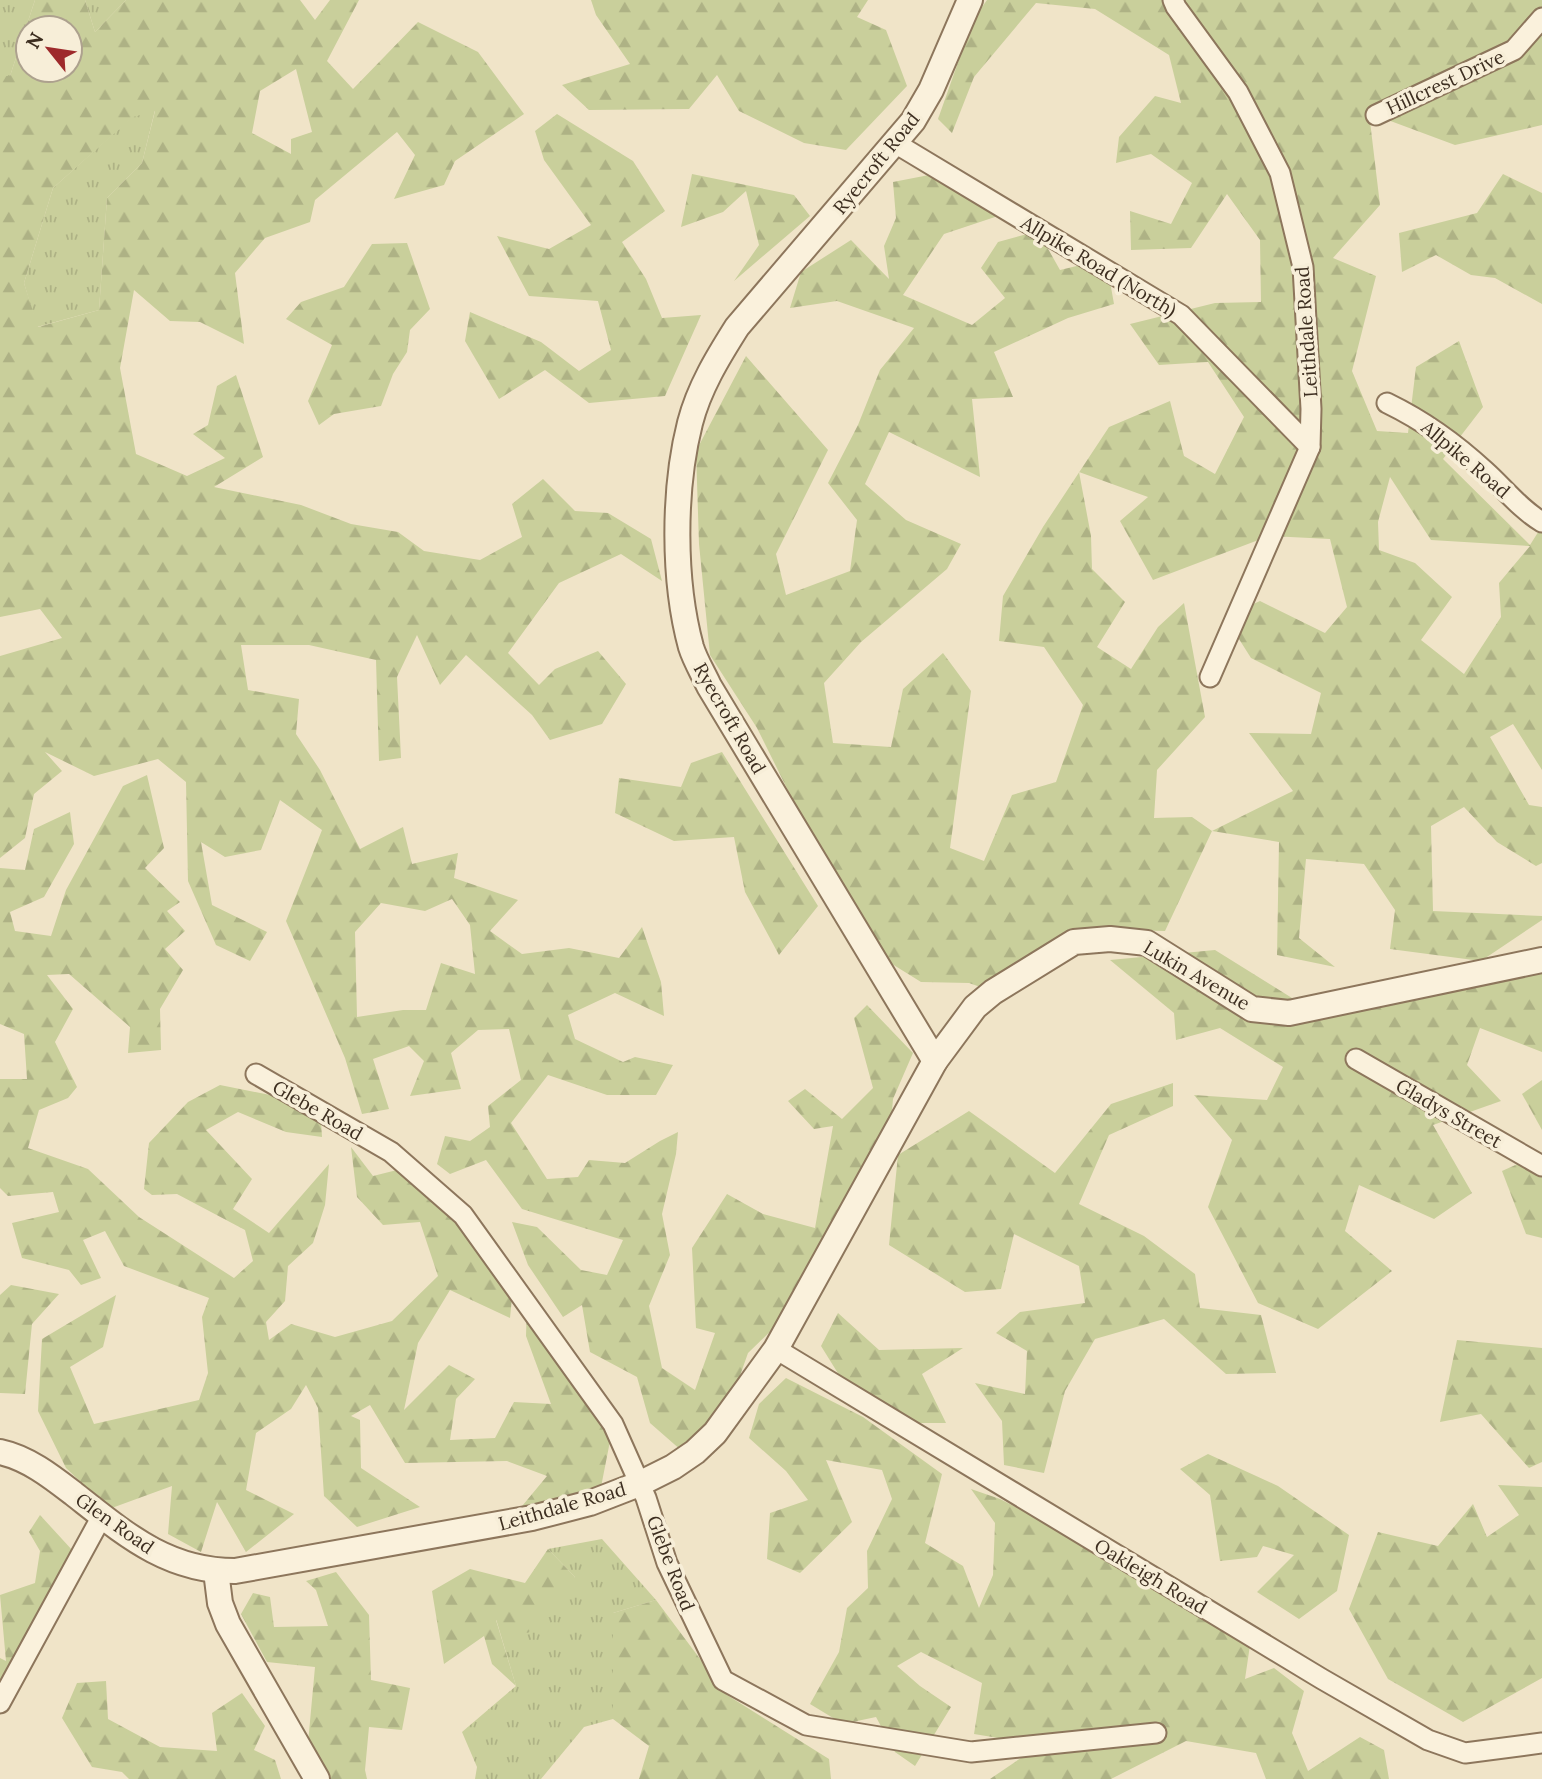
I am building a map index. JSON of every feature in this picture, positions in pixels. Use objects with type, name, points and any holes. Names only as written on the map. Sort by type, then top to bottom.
[{"type":"street","name":"Ryecroft Road","points":[[935,1061],[709,686],[692,649],[685,619],[678,541],[679,502],[690,423],[717,359],[737,327],[913,121],[931,90],[970,0]]},
{"type":"street","name":"Leithdale Road","points":[[1173,0],[1238,92],[1280,173],[1303,267],[1311,409],[1310,447],[1210,677]]},
{"type":"street","name":"Hillcrest Drive","points":[[1376,115],[1514,50],[1542,18]]},
{"type":"street","name":"Allpike Road (North)","points":[[895,144],[1181,316],[1310,447]]},
{"type":"street","name":"Allpike Road","points":[[1387,402],[1426,424],[1484,470],[1530,515],[1542,522]]},
{"type":"street","name":"Lukin Avenue","points":[[935,1061],[975,1007],[993,992],[1074,942],[1110,939],[1147,943],[1252,1009],[1289,1013],[1542,960]]},
{"type":"street","name":"Gladys Street","points":[[1356,1059],[1542,1166]]},
{"type":"street","name":"Leithdale Road","points":[[215,1571],[235,1571],[532,1518],[590,1503],[639,1484],[673,1467],[695,1452],[715,1433],[776,1349],[935,1061]]},
{"type":"street","name":"Glebe Road","points":[[256,1074],[391,1152],[463,1215],[607,1414],[622,1441],[653,1517],[667,1563],[723,1679],[806,1725],[971,1752],[1156,1733]]},
{"type":"street","name":"Oakleigh Road","points":[[776,1349],[1322,1679],[1428,1740],[1465,1753],[1542,1743]]},
{"type":"street","name":"Glen Road","points":[[0,1452],[40,1469],[155,1552],[178,1563],[215,1571]]},
{"type":"street","points":[[0,1703],[102,1516]]},
{"type":"street","points":[[215,1571],[220,1603],[228,1624],[317,1779]]},
{"type":"green space","points":[[0,0],[35,0],[30,14],[14,14],[14,64],[10,76],[0,76]]},
{"type":"green space","points":[[35,0],[85,0],[95,32],[126,0],[300,0],[315,20],[330,0],[359,0],[327,61],[353,89],[418,22],[478,52],[524,114],[455,161],[444,185],[394,199],[415,155],[397,132],[315,200],[310,222],[265,238],[235,273],[244,344],[200,322],[170,321],[134,290],[120,368],[136,454],[187,476],[225,458],[193,434],[208,425],[217,386],[236,375],[263,457],[214,487],[301,505],[351,524],[398,532],[424,551],[480,560],[522,537],[512,504],[543,479],[575,511],[608,513],[651,539],[662,581],[621,554],[559,583],[508,653],[539,685],[555,669],[598,651],[626,684],[602,724],[550,740],[532,715],[466,655],[440,685],[417,635],[397,677],[401,758],[379,761],[376,660],[309,645],[241,645],[248,690],[299,699],[296,734],[320,770],[360,849],[403,827],[412,864],[458,853],[454,878],[518,900],[490,931],[522,954],[569,948],[619,958],[642,927],[661,982],[664,1016],[615,993],[568,1015],[575,1039],[623,1062],[635,1057],[673,1065],[656,1095],[607,1095],[548,1075],[511,1123],[547,1179],[578,1177],[589,1160],[625,1163],[678,1132],[676,1154],[662,1214],[670,1255],[649,1306],[662,1368],[695,1390],[715,1333],[696,1328],[692,1248],[727,1194],[763,1214],[815,1228],[833,1126],[814,1129],[788,1101],[805,1089],[842,1119],[873,1088],[854,1018],[867,1005],[913,1053],[893,1099],[891,1122],[785,1317],[748,1353],[730,1404],[682,1451],[650,1423],[637,1377],[590,1352],[582,1305],[563,1317],[528,1265],[512,1222],[537,1227],[581,1270],[607,1275],[623,1240],[522,1209],[486,1160],[450,1174],[437,1164],[445,1136],[470,1141],[490,1127],[488,1106],[521,1080],[509,1029],[478,1030],[451,1053],[461,1089],[410,1096],[424,1061],[409,1046],[373,1059],[389,1109],[362,1114],[345,1058],[286,921],[322,830],[280,800],[261,850],[225,857],[201,842],[212,905],[267,932],[250,961],[216,945],[188,881],[186,782],[158,759],[94,776],[45,752],[62,771],[34,794],[25,838],[0,858],[0,656],[62,638],[40,609],[0,617],[0,76],[10,76],[14,64],[14,84],[84,84],[84,14],[30,14]],"holes":[[[296,69],[312,132],[291,139],[291,154],[252,133],[260,91]],[[155,111],[142,163],[107,198],[99,310],[38,327],[24,283],[53,188],[133,117]],[[452,899],[470,925],[475,974],[441,963],[426,1010],[403,1010],[357,1017],[355,932],[381,903],[425,911]]]},
{"type":"green space","points":[[85,0],[126,0],[95,32]]},
{"type":"green space","points":[[591,0],[868,0],[857,17],[886,30],[907,86],[846,150],[804,143],[739,111],[717,75],[689,109],[589,110],[562,85],[630,64],[596,15]]},
{"type":"green space","points":[[987,0],[1542,0],[1542,125],[1455,145],[1369,113],[1380,205],[1333,258],[1376,276],[1352,371],[1377,431],[1408,433],[1416,367],[1459,341],[1483,407],[1443,459],[1530,545],[1542,526],[1542,770],[1513,724],[1490,737],[1529,805],[1542,807],[1542,863],[1536,866],[1497,842],[1464,807],[1431,826],[1433,911],[1542,916],[1542,920],[1481,961],[1390,949],[1395,910],[1364,864],[1306,859],[1299,938],[1335,967],[1277,955],[1279,842],[1212,831],[1293,791],[1249,733],[1311,734],[1321,693],[1251,658],[1225,617],[1260,601],[1325,633],[1347,607],[1330,539],[1269,536],[1153,580],[1120,521],[1148,497],[1079,472],[1109,427],[1170,401],[1184,456],[1215,474],[1244,417],[1208,362],[1159,365],[1130,324],[1215,303],[1261,302],[1260,240],[1227,194],[1191,248],[1131,250],[1130,211],[1171,224],[1192,183],[1151,154],[1116,163],[1119,137],[1155,96],[1181,103],[1169,55],[1095,9],[1036,3],[974,77],[952,133],[938,119],[973,20]],"holes":[[[1390,477],[1431,540],[1530,546],[1499,583],[1501,617],[1464,674],[1421,640],[1452,597],[1415,563],[1379,550],[1378,522]]]},
{"type":"green space","points":[[155,110],[142,163],[107,198],[99,310],[37,327],[24,283],[53,188],[133,116]]},
{"type":"green space","points":[[557,114],[633,161],[665,211],[622,242],[646,279],[662,318],[701,315],[665,396],[589,403],[545,370],[499,399],[465,341],[470,312],[541,342],[579,371],[611,350],[598,301],[529,296],[497,236],[549,249],[591,225],[544,160],[535,131]]},
{"type":"green space","points":[[692,174],[794,195],[810,216],[734,281],[759,245],[746,191],[723,212],[681,227]]},
{"type":"green space","points":[[1503,174],[1542,193],[1542,304],[1495,278],[1471,275],[1436,255],[1402,272],[1399,233],[1477,213]]},
{"type":"green space","points":[[929,175],[1010,212],[944,234],[903,295],[972,325],[1005,298],[981,268],[998,242],[1038,231],[1060,270],[1106,259],[1114,304],[1068,318],[994,352],[1013,397],[972,399],[980,477],[889,432],[865,484],[906,520],[961,544],[947,569],[861,642],[824,683],[833,743],[891,747],[903,689],[943,653],[971,691],[950,848],[984,861],[1012,795],[1056,782],[1083,705],[1044,647],[999,641],[1003,596],[1079,472],[1091,536],[1092,569],[1125,602],[1097,647],[1131,669],[1158,627],[1184,603],[1205,717],[1157,770],[1154,818],[1192,817],[1212,831],[1165,931],[1083,929],[1017,961],[986,989],[969,983],[921,982],[847,936],[842,899],[757,728],[710,655],[699,544],[696,451],[746,356],[828,450],[776,554],[786,595],[850,571],[857,520],[828,483],[858,425],[880,370],[914,328],[837,301],[790,308],[801,272],[851,240],[889,279],[884,246],[896,218],[893,182]]},
{"type":"green space","points":[[407,243],[430,309],[410,330],[407,352],[393,374],[381,406],[334,414],[319,425],[308,401],[332,345],[286,319],[301,302],[344,287],[372,244]]},
{"type":"green space","points":[[722,752],[818,906],[779,955],[745,892],[734,837],[674,841],[615,813],[619,778],[681,787],[691,763]]},
{"type":"green space","points":[[147,775],[164,848],[145,868],[180,902],[167,911],[185,931],[165,949],[183,970],[160,1009],[161,1050],[128,1053],[130,1027],[69,974],[47,975],[73,1009],[55,1042],[77,1087],[68,1098],[39,1110],[28,1148],[88,1169],[139,1217],[234,1278],[253,1261],[245,1230],[177,1194],[152,1195],[144,1189],[149,1143],[188,1102],[220,1085],[320,1105],[322,1137],[286,1132],[238,1112],[206,1130],[252,1179],[233,1209],[269,1233],[329,1164],[325,1205],[313,1243],[288,1266],[285,1301],[266,1322],[269,1340],[291,1324],[335,1337],[392,1321],[438,1276],[420,1222],[383,1225],[357,1197],[351,1147],[373,1176],[409,1167],[462,1211],[486,1259],[515,1267],[510,1318],[450,1290],[418,1343],[404,1410],[449,1365],[475,1379],[456,1399],[450,1440],[495,1438],[514,1402],[551,1404],[526,1336],[527,1303],[612,1431],[601,1487],[513,1517],[547,1476],[507,1461],[405,1463],[370,1405],[351,1416],[360,1420],[361,1468],[420,1507],[357,1527],[324,1496],[318,1408],[306,1385],[291,1409],[256,1433],[246,1490],[294,1514],[246,1552],[217,1502],[201,1552],[168,1534],[172,1486],[109,1509],[66,1468],[38,1411],[42,1339],[116,1295],[103,1347],[70,1367],[94,1424],[199,1400],[208,1373],[202,1317],[209,1298],[124,1266],[105,1231],[83,1240],[101,1278],[81,1285],[69,1270],[22,1258],[12,1223],[59,1212],[53,1192],[8,1196],[0,1188],[0,1079],[27,1079],[24,1034],[0,1024],[0,868],[25,870],[34,829],[70,812],[74,844],[44,897],[10,912],[15,931],[51,936],[66,890],[123,786]]},
{"type":"green space","points":[[1215,950],[1324,1018],[1535,971],[1542,974],[1542,1052],[1480,1028],[1467,1065],[1501,1101],[1433,1125],[1472,1193],[1434,1219],[1359,1185],[1345,1231],[1392,1271],[1318,1329],[1258,1303],[1208,1207],[1232,1140],[1194,1095],[1267,1100],[1283,1067],[1220,1028],[1176,1040],[1174,1013],[1110,960]]},
{"type":"green space","points":[[1542,1080],[1542,1130],[1522,1094]]},
{"type":"green space","points":[[1173,1083],[1173,1106],[1109,1135],[1079,1204],[1144,1236],[1195,1274],[1200,1308],[1261,1315],[1276,1373],[1226,1374],[1164,1319],[1095,1339],[1065,1391],[1044,1473],[1004,1465],[1002,1421],[975,1383],[1025,1394],[1027,1351],[996,1333],[1020,1312],[1085,1303],[1079,1266],[1014,1234],[1001,1289],[965,1292],[889,1245],[898,1155],[969,1111],[1055,1173],[1111,1104]]},
{"type":"green space","points":[[1542,1153],[1542,1238],[1526,1234],[1502,1171]]},
{"type":"green space","points":[[11,1285],[59,1294],[32,1324],[25,1394],[0,1393],[0,1295]]},
{"type":"green space","points":[[838,1313],[879,1350],[963,1348],[922,1374],[946,1423],[896,1423],[844,1383],[821,1346]]},
{"type":"green space","points":[[1457,1340],[1542,1348],[1542,1462],[1529,1468],[1481,1414],[1440,1422]]},
{"type":"green space","points":[[786,1378],[863,1417],[942,1474],[925,1543],[963,1566],[979,1608],[993,1575],[995,1523],[971,1489],[1000,1499],[1140,1571],[1250,1645],[1245,1679],[1274,1668],[1304,1691],[1292,1733],[1308,1771],[1360,1737],[1384,1750],[1389,1779],[1266,1779],[1256,1753],[1186,1741],[1111,1779],[990,1779],[1040,1745],[974,1734],[982,1683],[921,1652],[897,1666],[951,1707],[915,1766],[895,1752],[876,1717],[843,1724],[810,1704],[839,1652],[847,1608],[868,1588],[867,1551],[892,1499],[882,1470],[826,1460],[852,1522],[800,1573],[767,1559],[770,1513],[808,1500],[786,1471],[749,1438],[759,1404]]},
{"type":"green space","points":[[1208,1454],[1278,1486],[1349,1535],[1337,1591],[1299,1619],[1257,1592],[1294,1555],[1263,1546],[1257,1557],[1220,1561],[1210,1495],[1180,1469]]},
{"type":"green space","points":[[1498,1485],[1542,1487],[1542,1678],[1463,1722],[1388,1679],[1349,1609],[1378,1532],[1438,1546],[1473,1504],[1487,1537],[1519,1515]]},
{"type":"green space","points":[[40,1515],[73,1551],[0,1696],[0,1658],[6,1661],[0,1595],[35,1583],[40,1551],[29,1532]]},
{"type":"green space","points":[[602,1539],[656,1600],[613,1613],[613,1719],[584,1727],[541,1779],[475,1779],[477,1767],[462,1732],[516,1686],[496,1619],[575,1577],[548,1549]]},
{"type":"green space","points":[[548,1549],[575,1577],[528,1633],[496,1620],[516,1686],[492,1664],[484,1636],[444,1664],[432,1591],[470,1569],[525,1583]]},
{"type":"green space","points":[[336,1572],[369,1615],[371,1680],[410,1688],[402,1730],[369,1727],[365,1770],[367,1779],[330,1779],[308,1743],[315,1667],[267,1662],[241,1614],[253,1593],[270,1597],[274,1627],[328,1626],[316,1590],[306,1581]]},
{"type":"green space","points":[[656,1600],[727,1695],[829,1759],[831,1779],[639,1779],[649,1746],[613,1719],[613,1613]]},
{"type":"green space","points":[[106,1681],[108,1719],[160,1747],[217,1751],[212,1713],[242,1693],[265,1726],[254,1750],[275,1760],[281,1779],[129,1779],[122,1772],[92,1767],[62,1718],[77,1683]]}]
